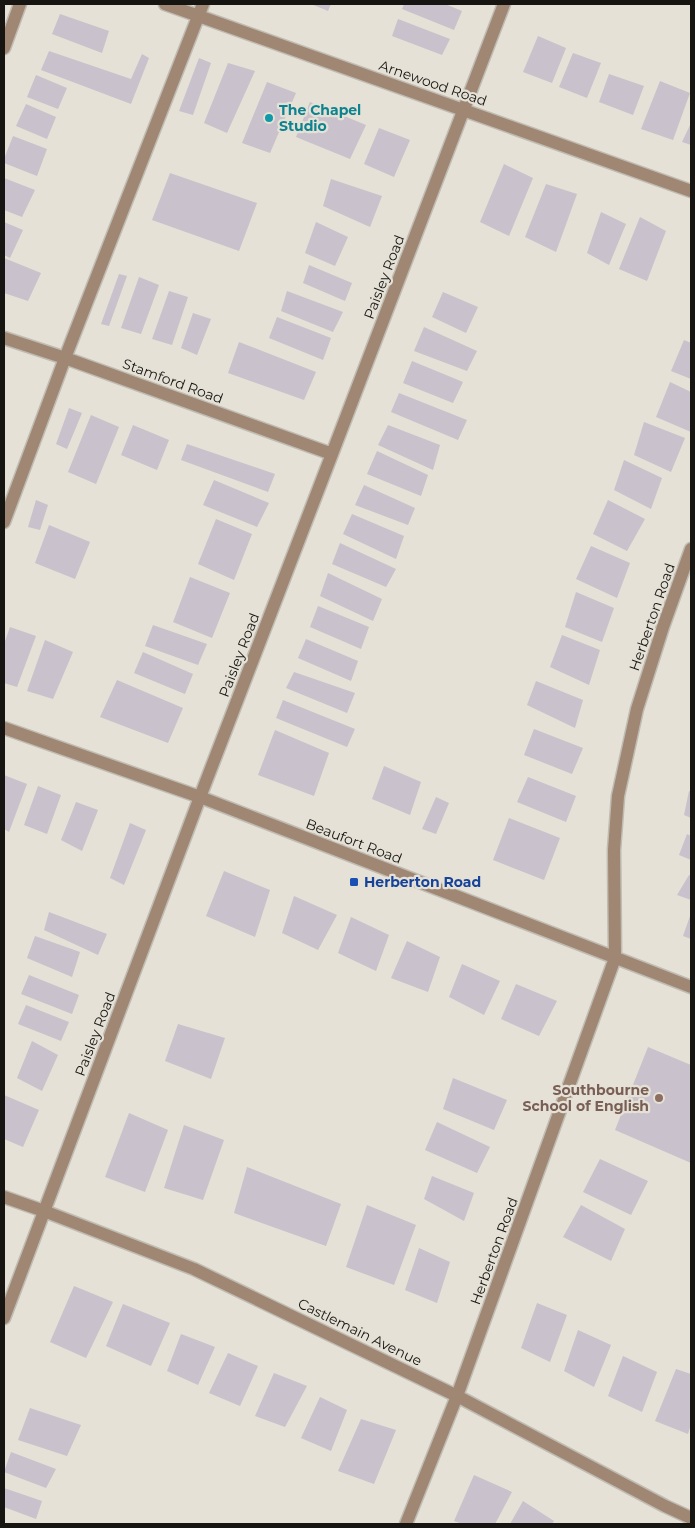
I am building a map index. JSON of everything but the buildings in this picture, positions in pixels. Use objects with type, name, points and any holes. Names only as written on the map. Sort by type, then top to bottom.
[{"type":"street","points":[[4,48],[20,4]]},
{"type":"street","name":"Arnewood Road","points":[[165,4],[200,10],[463,109],[691,191]]},
{"type":"street","name":"Paisley Road","points":[[4,1318],[200,797],[504,4]]},
{"type":"street","points":[[4,522],[65,358],[200,10]]},
{"type":"street","name":"Stamford Road","points":[[4,338],[332,454]]},
{"type":"street","name":"Herberton Road","points":[[406,1524],[457,1396],[615,958],[614,850],[618,796],[637,709],[663,627],[691,549]]},
{"type":"street","name":"Beaufort Road","points":[[4,728],[200,797],[691,987]]},
{"type":"street","name":"Castlemain Avenue","points":[[4,1197],[194,1269],[457,1396],[691,1518]]},
{"type":"place","name":"The Chapel Studio","points":[[269,118]]},
{"type":"place","name":"Herberton Road","points":[[354,882]]},
{"type":"place","name":"Southbourne School of English","points":[[659,1098]]}]
